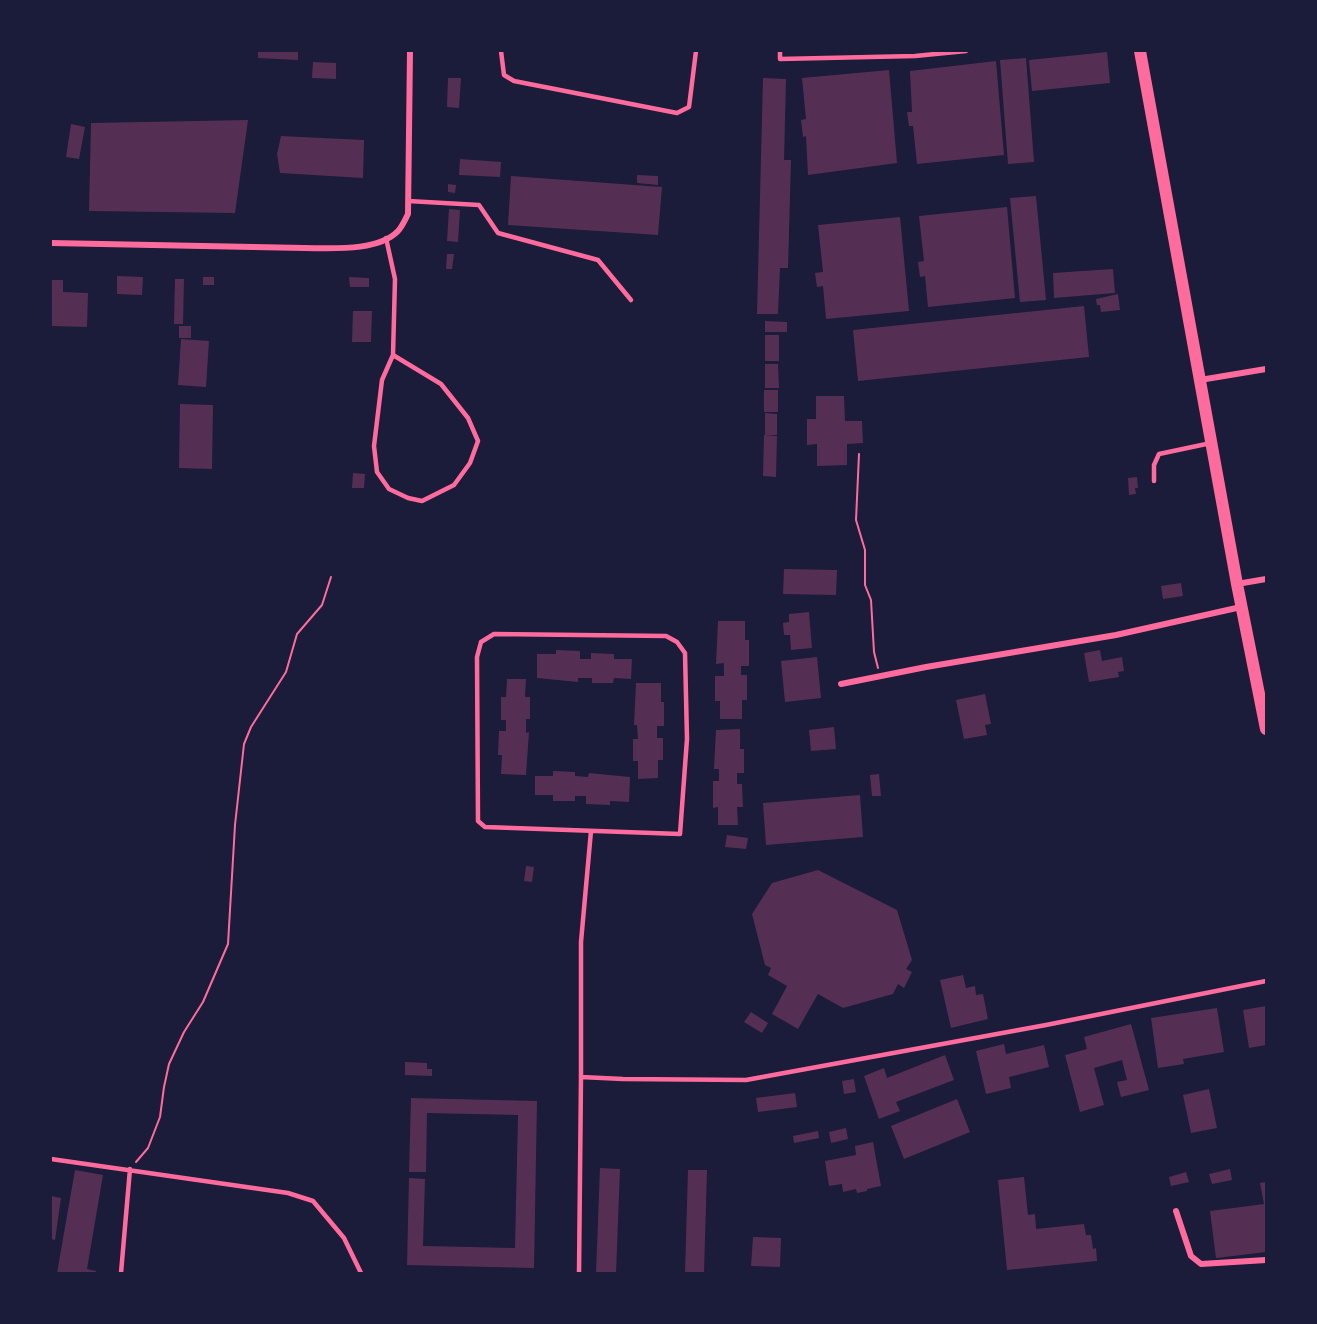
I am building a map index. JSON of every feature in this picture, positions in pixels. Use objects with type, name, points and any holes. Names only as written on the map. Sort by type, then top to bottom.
[{"type":"main road","points":[[1140,51],[1199,380],[1266,729]]},
{"type":"street","points":[[51,243],[343,249],[377,244],[397,232],[408,214],[410,51]]},
{"type":"street","points":[[1199,380],[1266,369]]},
{"type":"street","points":[[1237,584],[1266,579]]},
{"type":"street","points":[[841,684],[1116,635],[1242,607]]},
{"type":"street","points":[[1176,1211],[1191,1256],[1196,1262],[1201,1264],[1266,1260]]},
{"type":"lane","points":[[501,51],[504,75],[514,81],[677,113],[688,107],[696,51]]},
{"type":"lane","points":[[780,51],[780,59],[915,56],[966,51]]},
{"type":"lane","points":[[408,201],[479,205],[498,233],[598,260],[631,300]]},
{"type":"lane","points":[[386,238],[395,279],[393,355],[382,380],[374,446],[377,472],[389,489],[408,498],[422,501],[454,485],[470,463],[478,441],[468,418],[441,384],[393,355]]},
{"type":"lane","points":[[1154,481],[1154,465],[1159,454],[1211,443]]},
{"type":"lane","points":[[494,634],[666,636],[677,642],[686,653],[687,739],[680,834],[591,831],[485,828],[478,821],[477,657],[481,642],[494,634]]},
{"type":"lane","points":[[579,1273],[581,942],[591,831]]},
{"type":"lane","points":[[581,1077],[747,1080],[1057,1023],[1266,981]]},
{"type":"lane","points":[[51,1159],[288,1192],[313,1201],[344,1238],[361,1273]]},
{"type":"lane","points":[[121,1273],[130,1169]]},
{"type":"path","points":[[859,454],[856,520],[866,550],[865,585],[871,600],[874,652],[879,677]]},
{"type":"path","points":[[130,1169],[148,1148],[160,1117],[169,1064],[184,1032],[203,1002],[228,944],[235,825],[244,744],[251,727],[286,672],[297,634],[322,605],[331,577]]},
{"type":"building","points":[[258,51],[298,51],[298,60],[258,58]]},
{"type":"building","points":[[1107,52],[1110,83],[1032,91],[1029,60]]},
{"type":"building","points":[[1026,58],[1034,162],[1008,164],[1000,60]]},
{"type":"building","points":[[996,61],[1004,155],[917,164],[913,126],[909,126],[907,112],[912,112],[910,71]]},
{"type":"building","points":[[313,62],[336,63],[336,79],[312,78]]},
{"type":"building","points":[[889,70],[897,163],[808,175],[806,136],[803,137],[801,120],[806,119],[802,78]]},
{"type":"building","points":[[448,78],[461,78],[459,108],[447,107]]},
{"type":"building","points":[[763,78],[786,79],[784,160],[791,160],[788,268],[780,268],[778,314],[757,314]]},
{"type":"building","points":[[248,120],[235,213],[89,211],[91,123]]},
{"type":"building","points":[[71,124],[85,127],[79,159],[66,157]]},
{"type":"building","points":[[281,136],[364,140],[363,178],[280,173],[277,154]]},
{"type":"building","points":[[460,159],[501,162],[500,177],[459,175]]},
{"type":"building","points":[[637,175],[658,176],[658,185],[637,183]]},
{"type":"building","points":[[511,176],[662,187],[658,235],[508,225]]},
{"type":"building","points":[[448,184],[456,185],[455,193],[448,192]]},
{"type":"building","points":[[1036,196],[1046,300],[1020,302],[1010,198]]},
{"type":"building","points":[[1007,207],[1015,298],[928,307],[925,276],[920,277],[918,262],[924,261],[919,216]]},
{"type":"building","points":[[449,209],[460,210],[458,242],[447,241]]},
{"type":"building","points":[[900,217],[909,311],[826,319],[823,286],[817,287],[815,273],[823,272],[818,225]]},
{"type":"building","points":[[447,254],[454,254],[452,269],[446,269]]},
{"type":"building","points":[[1113,269],[1115,293],[1054,298],[1053,273]]},
{"type":"building","points":[[117,276],[143,277],[142,295],[117,294]]},
{"type":"building","points":[[203,277],[214,277],[214,285],[203,285]]},
{"type":"building","points":[[349,277],[369,278],[369,287],[350,287]]},
{"type":"building","points":[[175,279],[184,279],[183,324],[174,324]]},
{"type":"building","points":[[51,280],[63,280],[63,292],[88,293],[87,327],[51,326]]},
{"type":"building","points":[[1118,294],[1120,310],[1101,312],[1096,299]]},
{"type":"building","points":[[1084,306],[1089,357],[858,381],[853,330]]},
{"type":"building","points":[[353,311],[372,311],[371,342],[352,342]]},
{"type":"building","points":[[765,321],[787,322],[787,332],[765,332]]},
{"type":"building","points":[[179,326],[191,326],[191,338],[179,338]]},
{"type":"building","points":[[765,335],[779,335],[779,361],[765,361]]},
{"type":"building","points":[[181,339],[209,341],[206,387],[178,385]]},
{"type":"building","points":[[765,364],[778,364],[779,388],[765,388]]},
{"type":"building","points":[[764,390],[778,390],[778,412],[764,412]]},
{"type":"building","points":[[816,396],[844,396],[845,421],[862,421],[863,443],[847,444],[847,465],[817,466],[817,444],[807,445],[807,419],[816,419]]},
{"type":"building","points":[[180,404],[213,405],[212,469],[179,468]]},
{"type":"building","points":[[765,413],[777,414],[777,435],[765,435]]},
{"type":"building","points":[[764,435],[777,436],[776,477],[763,476]]},
{"type":"building","points":[[353,473],[365,474],[364,488],[352,488]]},
{"type":"building","points":[[1137,477],[1136,494],[1129,495],[1128,478]]},
{"type":"building","points":[[784,569],[837,570],[836,595],[783,594]]},
{"type":"building","points":[[1181,583],[1183,596],[1163,599],[1161,586]]},
{"type":"building","points":[[809,612],[812,648],[791,650],[790,635],[784,635],[783,623],[789,622],[789,614]]},
{"type":"building","points":[[718,621],[745,621],[745,640],[749,640],[749,666],[741,666],[741,675],[747,675],[747,700],[742,700],[742,719],[720,719],[720,701],[715,701],[715,676],[724,676],[724,663],[716,664]]},
{"type":"building","points":[[556,650],[580,651],[580,659],[591,659],[591,653],[614,654],[614,659],[632,659],[631,679],[614,678],[613,683],[592,683],[592,678],[578,678],[578,682],[537,678],[537,654],[556,654]]},
{"type":"building","points":[[1100,650],[1102,661],[1122,657],[1124,671],[1118,672],[1119,677],[1089,682],[1084,653]]},
{"type":"building","points":[[817,657],[821,698],[785,702],[781,661]]},
{"type":"building","points":[[507,679],[526,679],[525,697],[530,697],[530,719],[526,719],[526,733],[529,732],[526,775],[501,774],[502,755],[498,755],[499,731],[506,731],[506,720],[501,720],[501,697],[506,697]]},
{"type":"building","points":[[636,683],[661,683],[664,726],[657,726],[657,738],[663,738],[663,760],[658,760],[658,778],[638,779],[638,761],[633,761],[633,739],[638,739],[637,725],[634,725]]},
{"type":"building","points":[[985,694],[991,724],[985,725],[987,735],[964,739],[956,700]]},
{"type":"building","points":[[834,727],[836,749],[811,751],[809,730]]},
{"type":"building","points":[[740,729],[740,749],[744,749],[744,773],[737,773],[737,784],[742,784],[743,807],[737,807],[738,825],[718,825],[718,807],[713,808],[713,781],[719,781],[719,769],[714,769],[716,730]]},
{"type":"building","points":[[553,771],[575,772],[575,776],[588,777],[589,773],[630,777],[629,802],[610,801],[610,805],[586,804],[586,796],[575,796],[575,801],[553,801],[553,795],[535,795],[535,776],[553,776]]},
{"type":"building","points":[[879,774],[881,796],[872,796],[870,775]]},
{"type":"building","points":[[860,795],[863,837],[766,845],[763,803]]},
{"type":"building","points":[[727,835],[748,838],[746,849],[725,847]]},
{"type":"building","points":[[526,866],[534,867],[532,882],[524,881]]},
{"type":"building","points":[[818,870],[897,910],[912,960],[906,969],[912,972],[904,988],[898,984],[893,994],[843,1008],[818,994],[798,1029],[772,1014],[787,986],[768,975],[771,968],[765,965],[752,914],[772,883]]},
{"type":"building","points":[[963,975],[966,988],[975,986],[976,995],[983,994],[988,1019],[951,1028],[940,980]]},
{"type":"building","points":[[1266,1006],[1266,1045],[1249,1048],[1243,1010]]},
{"type":"building","points":[[1217,1008],[1224,1052],[1183,1059],[1184,1064],[1158,1068],[1151,1018]]},
{"type":"building","points":[[751,1012],[768,1023],[762,1033],[744,1022]]},
{"type":"building","points":[[1131,1024],[1149,1090],[1121,1097],[1117,1082],[1127,1080],[1122,1060],[1094,1068],[1104,1105],[1080,1112],[1065,1055],[1087,1049],[1084,1037]]},
{"type":"building","points":[[1004,1044],[1006,1054],[1044,1045],[1049,1067],[1009,1077],[1011,1088],[986,1094],[976,1051]]},
{"type":"building","points":[[945,1055],[954,1080],[896,1102],[900,1111],[879,1119],[864,1076],[884,1068],[887,1078]]},
{"type":"building","points":[[405,1062],[427,1063],[427,1069],[432,1069],[432,1076],[405,1075]]},
{"type":"building","points":[[854,1079],[856,1092],[844,1094],[842,1081]]},
{"type":"building","points":[[1209,1089],[1217,1128],[1191,1133],[1183,1095]]},
{"type":"building","points":[[795,1093],[797,1107],[758,1112],[756,1098]]},
{"type":"building","points":[[411,1098],[537,1101],[534,1268],[407,1265],[409,1178],[425,1179],[423,1246],[515,1248],[518,1115],[427,1113],[426,1172],[409,1172]]},
{"type":"building","points":[[957,1099],[970,1132],[904,1159],[891,1126]]},
{"type":"building","points":[[846,1128],[848,1139],[831,1143],[829,1132]]},
{"type":"building","points":[[818,1131],[819,1138],[794,1143],[793,1136]]},
{"type":"building","points":[[873,1142],[881,1186],[857,1193],[856,1189],[843,1192],[842,1184],[829,1186],[825,1161],[856,1155],[855,1146]]},
{"type":"building","points":[[600,1168],[620,1169],[616,1273],[596,1273]]},
{"type":"building","points":[[1230,1169],[1232,1180],[1212,1184],[1209,1174]]},
{"type":"building","points":[[75,1170],[103,1175],[87,1269],[96,1271],[96,1273],[57,1273]]},
{"type":"building","points":[[688,1170],[707,1170],[704,1273],[685,1273]]},
{"type":"building","points":[[1186,1172],[1189,1182],[1171,1186],[1169,1177]]},
{"type":"building","points":[[1024,1177],[1028,1215],[1035,1214],[1036,1229],[1084,1224],[1086,1235],[1091,1235],[1093,1249],[1096,1248],[1097,1261],[1007,1270],[998,1180]]},
{"type":"building","points":[[1266,1182],[1266,1252],[1216,1258],[1210,1211],[1264,1204],[1260,1183]]},
{"type":"building","points":[[51,1196],[61,1198],[55,1240],[51,1239]]},
{"type":"building","points":[[753,1237],[781,1238],[780,1267],[751,1266]]}]
